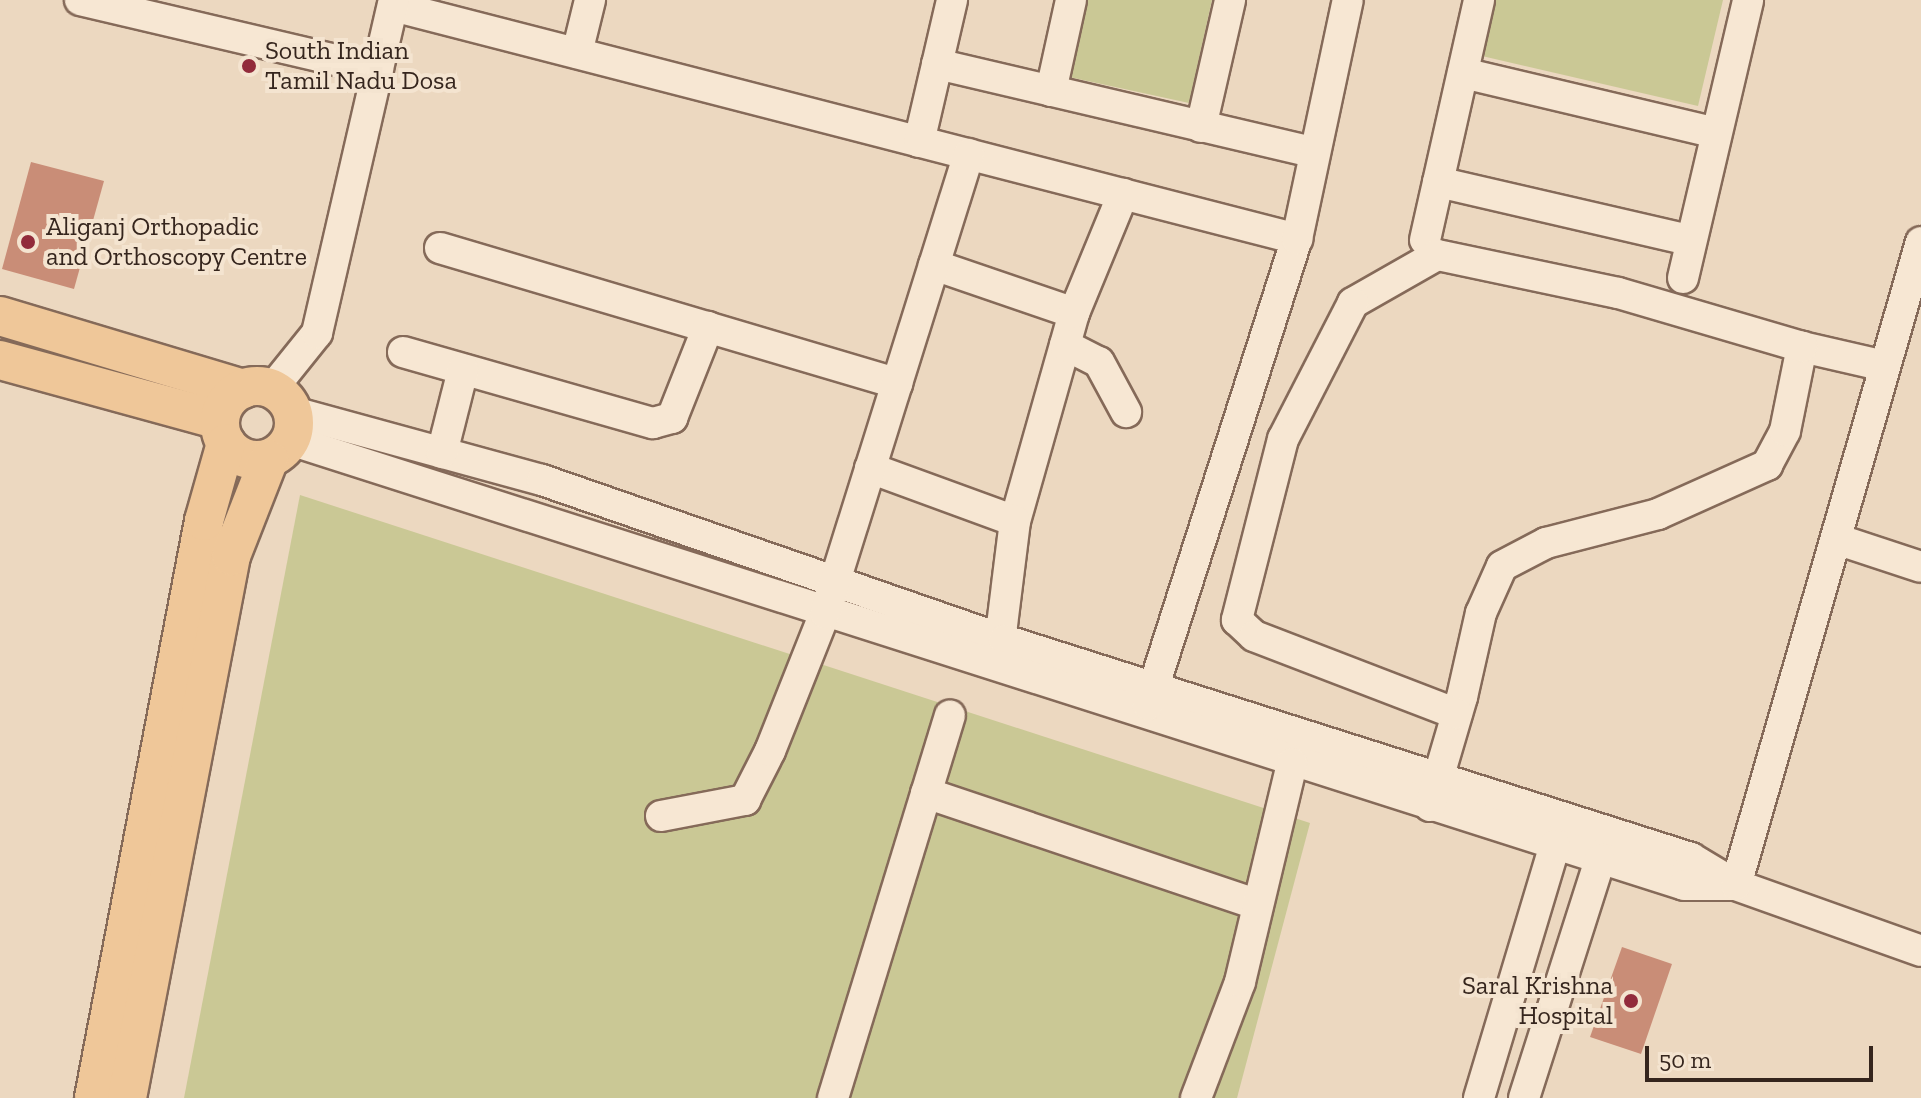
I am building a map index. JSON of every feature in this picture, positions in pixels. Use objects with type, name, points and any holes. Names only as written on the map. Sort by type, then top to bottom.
[{"type":"main road","points":[[0,316],[273,418]]},
{"type":"main road","points":[[0,360],[223,432],[273,418]]},
{"type":"main road","points":[[223,432],[239,455],[273,418]]},
{"type":"main road","points":[[127,1098],[231,556],[273,418]]},
{"type":"main road","points":[[94,1098],[223,432]]},
{"type":"street","points":[[80,0],[378,70]]},
{"type":"street","points":[[577,53],[590,0]]},
{"type":"street","points":[[919,142],[952,0]]},
{"type":"street","points":[[1051,91],[1071,0]]},
{"type":"street","points":[[1201,127],[1230,0]]},
{"type":"street","points":[[1143,715],[1157,688],[1297,239],[1348,0]]},
{"type":"street","points":[[1425,240],[1479,0]]},
{"type":"street","points":[[1683,278],[1748,0]]},
{"type":"street","points":[[273,418],[317,333],[394,3],[1297,239]]},
{"type":"street","points":[[937,64],[1315,153]]},
{"type":"street","points":[[1463,73],[1716,133]]},
{"type":"street","points":[[661,816],[745,800],[825,613],[969,154]]},
{"type":"street","points":[[1438,182],[1690,240]]},
{"type":"street","points":[[994,669],[1004,640],[1015,521],[1074,313],[1123,194]]},
{"type":"street","points":[[1736,885],[1921,242]]},
{"type":"street","points":[[440,248],[897,383]]},
{"type":"street","points":[[1457,714],[1254,636],[1237,620],[1283,439],[1353,303],[1437,255],[1618,293],[1802,347],[1885,366]]},
{"type":"street","points":[[934,265],[1074,313]]},
{"type":"street","points":[[403,352],[653,423],[672,418],[708,327]]},
{"type":"street","points":[[1065,345],[1099,362],[1126,412]]},
{"type":"street","points":[[1433,792],[1457,714],[1481,613],[1502,566],[1546,543],[1658,514],[1767,465],[1785,431],[1802,347]]},
{"type":"street","points":[[442,453],[463,370]]},
{"type":"street","points":[[273,418],[442,453],[616,506],[1004,640],[1157,688],[1433,792],[1555,845],[1684,885],[1736,885]]},
{"type":"street","points":[[273,418],[603,538],[994,669],[1292,763],[1433,792],[1691,858],[1736,885],[1921,951]]},
{"type":"street","points":[[870,468],[1015,521]]},
{"type":"street","points":[[603,538],[616,506]]},
{"type":"street","points":[[1836,539],[1921,567]]},
{"type":"street","points":[[833,1098],[950,716]]},
{"type":"street","points":[[1196,1098],[1240,982],[1292,763]]},
{"type":"street","points":[[926,793],[1258,905]]},
{"type":"street","points":[[1479,1098],[1555,845]]},
{"type":"street","points":[[1524,1098],[1600,860]]},
{"type":"shaded area","points":[[1086,0],[1212,0],[1189,103],[1069,77]]},
{"type":"shaded area","points":[[1495,0],[1723,0],[1698,106],[1482,56]]},
{"type":"shaded area","points":[[300,495],[1310,823],[1237,1098],[184,1098]]},
{"type":"building","points":[[31,162],[104,181],[74,289],[2,269]]},
{"type":"building","points":[[1622,947],[1672,964],[1641,1054],[1590,1037]]},
{"type":"place","name":"South Indian Tamil Nadu Dosa","points":[[249,66]]},
{"type":"place","name":"Aliganj Orthopadic and Orthoscopy Centre","points":[[28,242]]},
{"type":"place","name":"Saral Krishna Hospital","points":[[1631,1001]]}]
